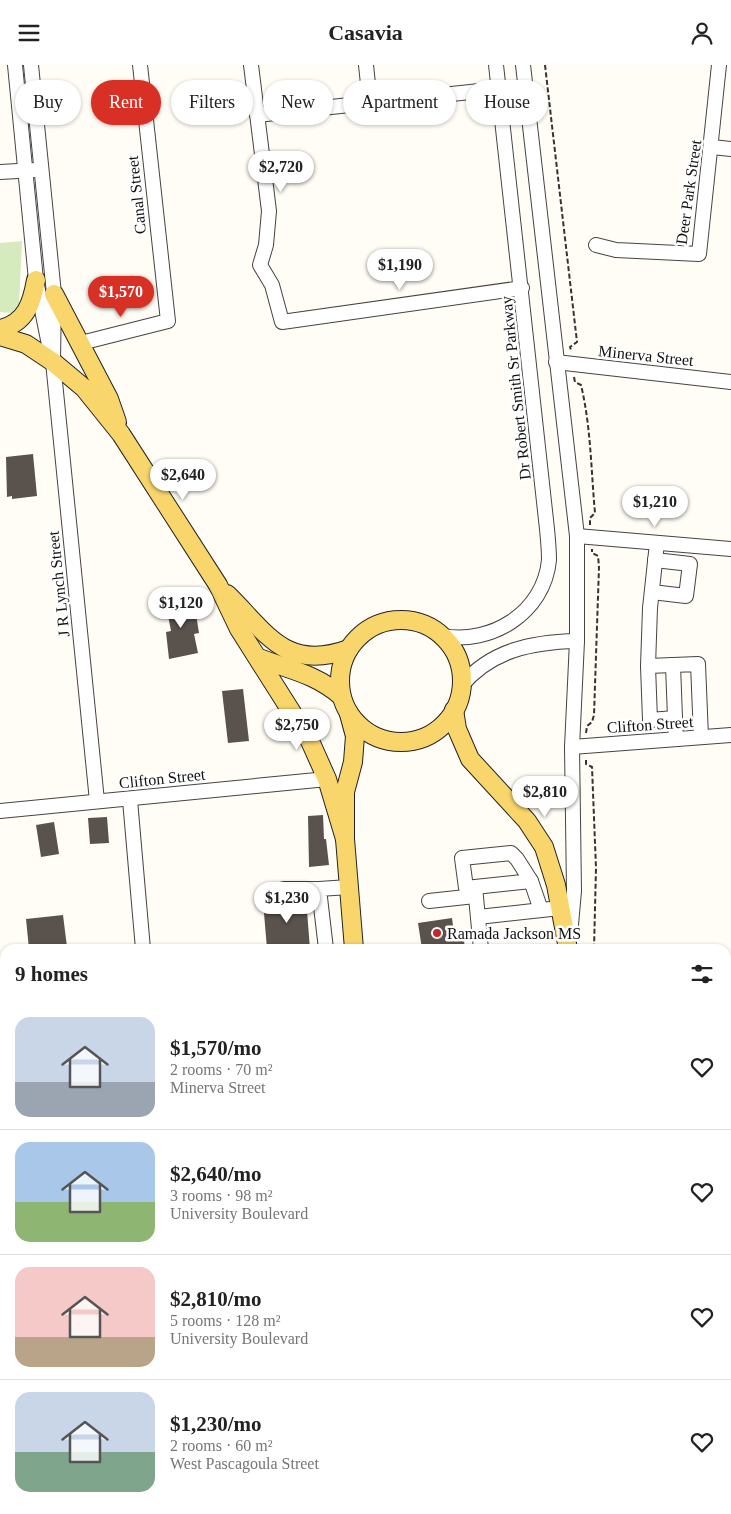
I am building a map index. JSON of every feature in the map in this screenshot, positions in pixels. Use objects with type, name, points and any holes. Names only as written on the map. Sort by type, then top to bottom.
[{"type":"main road","points":[[0,329],[15,321],[29,309],[36,280]]},
{"type":"main road","points":[[54,294],[109,399],[121,434]]},
{"type":"main road","points":[[0,337],[26,344],[53,362],[84,388],[121,434],[218,585],[239,629],[310,741],[328,779],[345,839]]},
{"type":"main road","points":[[218,585],[271,641],[280,647],[293,652],[318,656],[335,654],[349,649]]},
{"type":"main road","points":[[349,714],[357,724],[376,737],[399,743],[425,738],[438,730],[454,710],[462,686],[455,653],[442,637],[417,623],[398,621],[380,624],[366,631],[349,649],[343,661],[340,682],[341,696],[349,714],[355,736],[353,762],[344,792],[345,839],[354,944]]},
{"type":"main road","points":[[259,658],[326,682],[341,696]]},
{"type":"main road","points":[[454,710],[457,729],[470,759],[527,821],[544,847],[556,885],[567,944]]},
{"type":"street","name":"J R Lynch Street","points":[[15,65],[36,280],[44,327],[53,362]]},
{"type":"street","name":"J R Lynch Street","points":[[30,65],[54,294],[53,362],[97,801]]},
{"type":"street","name":"Canal Street","points":[[81,343],[168,321],[140,65]]},
{"type":"street","points":[[251,65],[269,211],[266,245],[260,265],[272,285],[282,323],[522,288]]},
{"type":"street","points":[[366,65],[368,80]]},
{"type":"street","name":"Dr Robert Smith Sr Parkway","points":[[496,65],[497,80]]},
{"type":"street","points":[[523,65],[577,536],[577,641],[572,747],[574,891],[569,944]]},
{"type":"street","name":"Deer Park Street","points":[[596,245],[616,250],[699,254],[720,65]]},
{"type":"street","points":[[257,115],[343,106]]},
{"type":"street","name":"Dr Robert Smith Sr Parkway","points":[[442,637],[460,639],[481,637],[512,622],[528,607],[540,588],[549,561],[522,288],[502,125]]},
{"type":"street","points":[[712,147],[731,149]]},
{"type":"street","points":[[0,173],[41,170]]},
{"type":"street","name":"Minerva Street","points":[[556,363],[731,382]]},
{"type":"street","points":[[577,536],[731,549]]},
{"type":"street","points":[[657,543],[648,666],[650,719],[675,718]]},
{"type":"street","points":[[652,592],[686,596],[690,564],[655,560]]},
{"type":"street","points":[[462,686],[487,661],[513,649],[552,641],[577,641]]},
{"type":"street","points":[[648,666],[698,664],[701,737]]},
{"type":"street","points":[[673,665],[676,739]]},
{"type":"street","name":"Clifton Street","points":[[572,747],[731,735]]},
{"type":"street","name":"Clifton Street","points":[[0,811],[97,801],[130,800],[328,779]]},
{"type":"street","points":[[130,800],[144,944]]},
{"type":"street","points":[[475,891],[466,888],[462,858],[511,853],[531,881],[541,910]]},
{"type":"street","points":[[429,901],[531,881]]},
{"type":"street","points":[[284,889],[349,887]]},
{"type":"street","points":[[320,889],[326,944]]},
{"type":"street","points":[[475,891],[481,944]]},
{"type":"street","points":[[478,917],[560,908]]},
{"type":"path","points":[[545,65],[577,342],[570,347],[571,354]]},
{"type":"path","points":[[573,370],[575,382],[581,385],[585,403],[593,468],[596,513],[590,518],[591,527]]},
{"type":"path","points":[[586,737],[587,726],[592,722],[594,715],[599,567],[598,556],[592,553],[592,543]]},
{"type":"path","points":[[586,758],[586,764],[592,767],[596,868],[594,944]]},
{"type":"green space","points":[[22,241],[19,305],[11,313],[0,312],[0,243]]},
{"type":"building","points":[[33,454],[37,496],[12,499],[12,496],[7,497],[6,457]]},
{"type":"building","points":[[186,596],[190,615],[196,614],[199,633],[194,634],[198,653],[169,659],[166,632],[171,631],[165,600]]},
{"type":"building","points":[[243,689],[249,741],[228,743],[222,691]]},
{"type":"building","points":[[323,815],[324,839],[326,839],[329,865],[309,867],[308,816]]},
{"type":"building","points":[[107,817],[109,843],[90,844],[88,818]]},
{"type":"building","points":[[54,822],[59,854],[41,857],[36,825]]},
{"type":"building","points":[[306,898],[310,944],[267,944],[263,901]]},
{"type":"building","points":[[63,915],[67,944],[28,944],[26,919]]},
{"type":"building","name":"Ramada Jackson MS","points":[[452,918],[454,933],[463,932],[464,944],[421,944],[418,923]]},
{"type":"place","name":"Ramada Jackson MS","points":[[437,933]]}]
